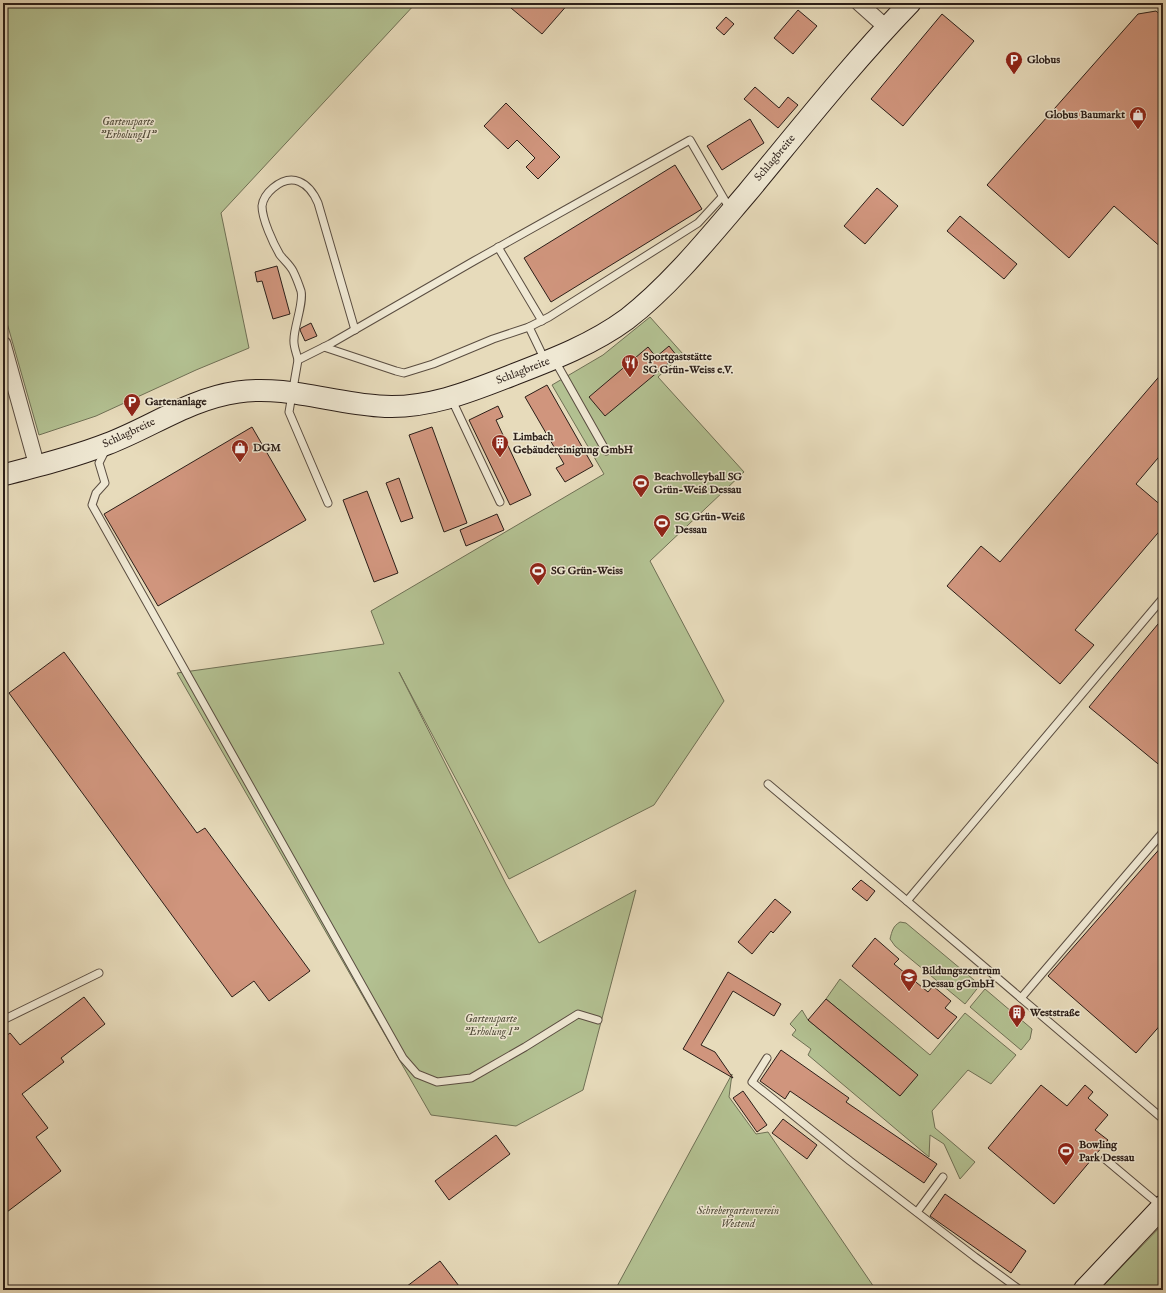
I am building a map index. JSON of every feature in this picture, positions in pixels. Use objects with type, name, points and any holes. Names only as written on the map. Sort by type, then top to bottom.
[{"type":"street","points":[[859,3],[887,28]]},
{"type":"street","name":"Schlagbreite","points":[[3,475],[109,444],[175,412],[206,399],[227,394],[249,391],[292,393],[361,404],[390,407],[414,406],[451,398],[549,361],[598,338],[645,303],[682,267],[728,202],[910,3]]},
{"type":"street","points":[[3,344],[37,466]]},
{"type":"street","points":[[1084,1290],[1163,1206]]},
{"type":"lane","points":[[298,360],[356,330],[498,247],[690,140],[728,202],[605,283],[542,321],[529,327],[493,338],[433,364],[404,373],[324,347]]},
{"type":"lane","points":[[328,503],[289,412],[298,360],[294,340],[302,293],[293,270],[280,256],[272,241],[262,207],[264,198],[271,190],[284,181],[291,179],[297,181],[307,186],[314,193],[356,330]]},
{"type":"lane","points":[[498,247],[542,321]]},
{"type":"lane","points":[[529,327],[542,354],[549,361],[606,451]]},
{"type":"lane","points":[[451,398],[500,502]]},
{"type":"lane","points":[[109,444],[99,463],[106,482],[96,493],[92,505],[403,1058],[417,1074],[437,1082],[471,1078],[578,1014],[598,1020]]},
{"type":"lane","points":[[907,901],[1163,598]]},
{"type":"lane","points":[[768,784],[1163,1119]]},
{"type":"lane","points":[[1021,998],[1163,832]]},
{"type":"lane","points":[[3,1020],[99,973]]},
{"type":"lane","points":[[767,1058],[752,1082],[788,1112],[975,1257],[1020,1290]]},
{"type":"lane","points":[[1105,1159],[1163,1206]]},
{"type":"lane","points":[[917,1212],[943,1177]]},
{"type":"green space","name":"Gartensparte \"ErholungII\"","points":[[3,3],[416,3],[221,213],[249,348],[196,370],[96,416],[39,435],[3,309]]},
{"type":"green space","name":"Gartensparte \"Erholung I\"","points":[[650,317],[683,354],[658,377],[744,472],[650,561],[724,701],[654,805],[509,879],[399,672],[506,884],[539,943],[636,890],[583,1090],[516,1126],[431,1115],[177,673],[384,644],[371,611],[604,474],[552,385],[603,355]]},
{"type":"green space","points":[[900,922],[906,923],[980,985],[965,1004],[895,946],[890,939],[893,929]]},
{"type":"green space","points":[[840,979],[930,1055],[965,1013],[1016,1055],[991,1084],[968,1070],[932,1111],[935,1128],[975,1162],[960,1179],[944,1144],[930,1135],[929,1157],[808,1055],[811,1049],[792,1035],[796,1030],[790,1024],[802,1010],[808,1020],[900,1096],[917,1075],[826,999]]},
{"type":"green space","points":[[985,989],[1032,1029],[1030,1039],[1021,1050],[970,1007]]},
{"type":"green space","name":"Schrebergartenverein Westend","points":[[732,1074],[729,1097],[756,1134],[768,1132],[876,1290],[615,1290]]},
{"type":"green space","points":[[1163,1224],[1163,1290],[1099,1290]]},
{"type":"building","points":[[505,3],[569,3],[542,34]]},
{"type":"building","points":[[798,10],[817,26],[793,54],[774,38]]},
{"type":"building","points":[[1156,11],[1163,17],[1163,249],[1114,206],[1069,258],[987,185],[1138,14]]},
{"type":"building","points":[[942,14],[974,41],[903,126],[871,99]]},
{"type":"building","points":[[726,17],[734,24],[724,35],[716,28]]},
{"type":"building","points":[[755,87],[779,108],[788,97],[798,105],[778,128],[744,99]]},
{"type":"building","points":[[506,103],[560,157],[538,179],[526,167],[535,158],[517,140],[508,149],[484,126]]},
{"type":"building","points":[[750,119],[764,143],[722,170],[707,146]]},
{"type":"building","points":[[675,165],[702,209],[551,302],[524,258]]},
{"type":"building","points":[[877,188],[898,206],[865,244],[844,226]]},
{"type":"building","points":[[960,216],[1017,264],[1004,279],[947,231]]},
{"type":"building","points":[[277,266],[290,314],[273,319],[262,281],[257,282],[255,272]]},
{"type":"building","points":[[311,323],[317,336],[305,341],[300,330]]},
{"type":"building","points":[[669,346],[677,356],[605,416],[589,397],[648,347],[656,357]]},
{"type":"building","points":[[1163,372],[1163,452],[1136,484],[1163,507],[1163,527],[1075,630],[1094,645],[1060,684],[947,586],[981,546],[1000,562]]},
{"type":"building","points":[[547,385],[593,466],[565,482],[556,468],[564,464],[525,397]]},
{"type":"building","name":"Limbach Gebäudereinigung GmbH","points":[[498,406],[503,417],[496,420],[531,495],[510,505],[469,420]]},
{"type":"building","points":[[252,427],[306,520],[158,606],[104,514]]},
{"type":"building","points":[[432,427],[467,523],[444,532],[409,435]]},
{"type":"building","points":[[399,478],[413,518],[401,522],[386,483]]},
{"type":"building","points":[[367,491],[398,573],[374,582],[343,500]]},
{"type":"building","points":[[497,514],[504,530],[466,546],[460,530]]},
{"type":"building","points":[[1163,618],[1163,768],[1089,707]]},
{"type":"building","points":[[64,652],[197,833],[205,828],[310,971],[269,1001],[254,981],[232,997],[9,693]]},
{"type":"building","points":[[1163,845],[1163,1022],[1136,1053],[1048,976]]},
{"type":"building","points":[[861,880],[875,891],[867,901],[852,889]]},
{"type":"building","points":[[775,899],[791,912],[773,933],[771,931],[752,954],[738,942]]},
{"type":"building","points":[[875,938],[899,959],[894,964],[928,992],[933,986],[951,1001],[945,1008],[957,1017],[938,1039],[852,966]]},
{"type":"building","points":[[728,972],[781,1004],[774,1016],[733,991],[701,1045],[715,1052],[733,1078],[683,1049]]},
{"type":"building","points":[[84,997],[105,1024],[61,1058],[64,1062],[22,1094],[48,1128],[36,1137],[61,1171],[3,1215],[3,1038],[10,1033],[20,1045]]},
{"type":"building","points":[[826,999],[918,1075],[900,1096],[808,1020]]},
{"type":"building","points":[[781,1050],[849,1098],[846,1102],[937,1164],[924,1183],[790,1091],[785,1099],[760,1081]]},
{"type":"building","points":[[1041,1085],[1067,1106],[1085,1085],[1093,1092],[1088,1098],[1108,1115],[1095,1130],[1108,1140],[1054,1204],[988,1148]]},
{"type":"building","points":[[743,1091],[767,1125],[757,1132],[733,1098]]},
{"type":"building","points":[[783,1119],[817,1145],[807,1159],[772,1133]]},
{"type":"building","points":[[496,1135],[510,1154],[449,1200],[435,1181]]},
{"type":"building","points":[[945,1194],[1026,1251],[1011,1273],[930,1216]]},
{"type":"building","points":[[440,1261],[462,1290],[402,1290]]},
{"type":"place","name":"Globus","points":[[1014,75]]},
{"type":"place","name":"Globus Baumarkt","points":[[1138,130]]},
{"type":"place","name":"Sportgaststätte SG Grün-Weiss e.V.","points":[[630,378]]},
{"type":"place","name":"Gartenanlage","points":[[132,417]]},
{"type":"place","name":"Limbach Gebäudereinigung GmbH","points":[[500,458]]},
{"type":"place","name":"DGM","points":[[240,463]]},
{"type":"place","name":"Beachvolleyball SG Grün-Weiß Dessau","points":[[641,498]]},
{"type":"place","name":"SG Grün-Weiß Dessau","points":[[662,538]]},
{"type":"place","name":"SG Grün-Weiss","points":[[538,586]]},
{"type":"place","name":"Bildungszentrum Dessau gGmbH","points":[[909,992]]},
{"type":"place","name":"Weststraße","points":[[1017,1028]]},
{"type":"place","name":"Bowling Park Dessau","points":[[1066,1166]]}]
